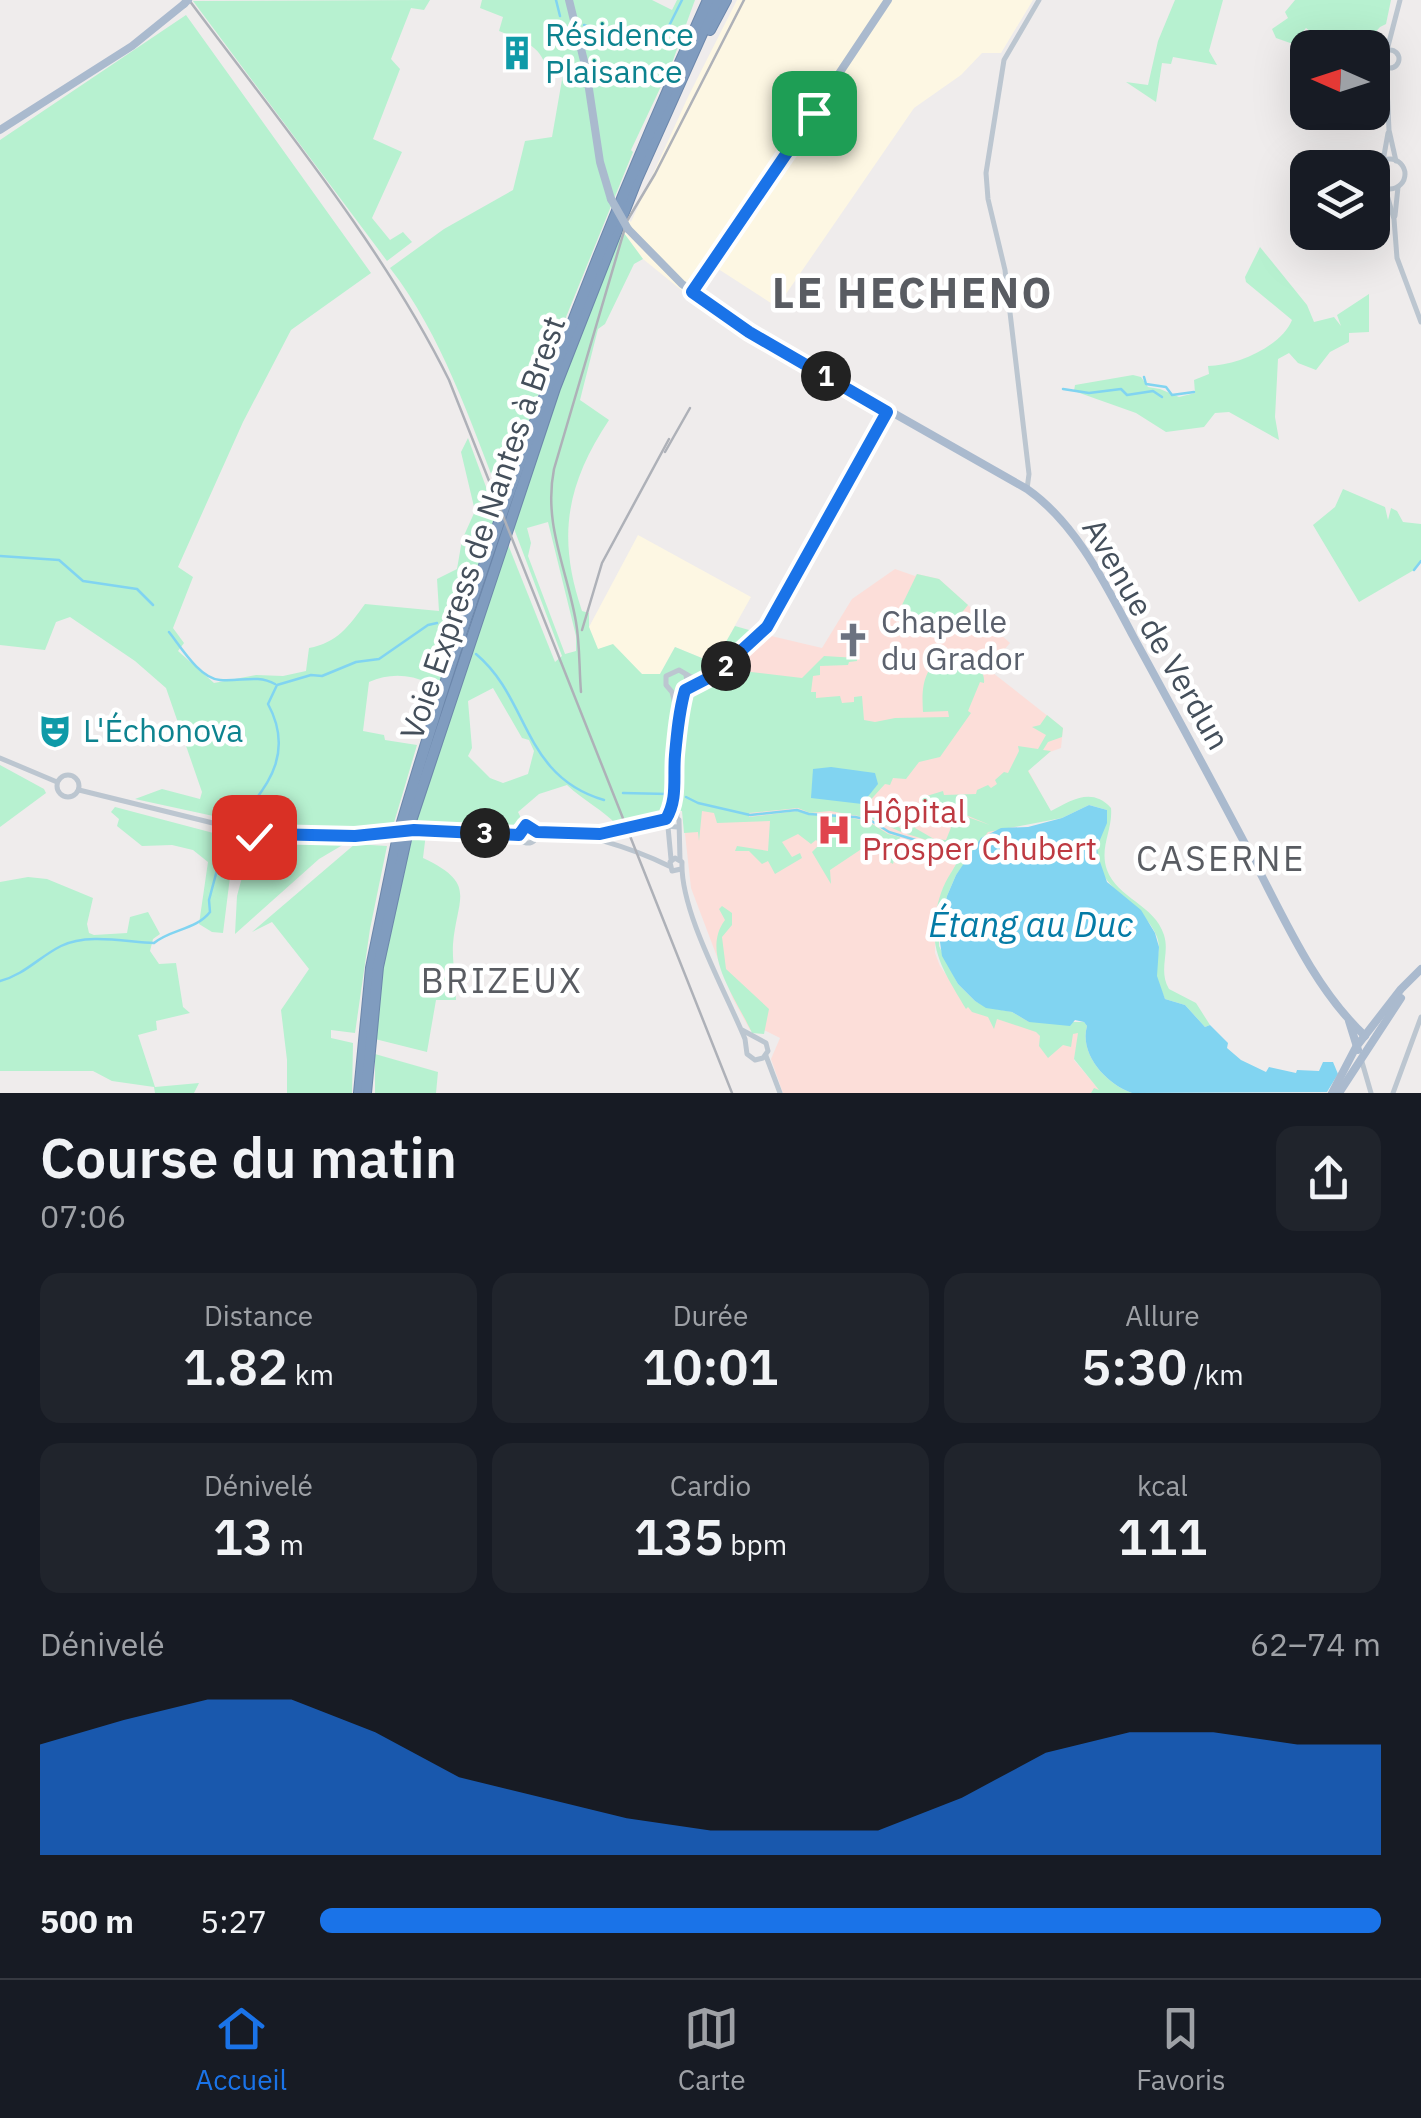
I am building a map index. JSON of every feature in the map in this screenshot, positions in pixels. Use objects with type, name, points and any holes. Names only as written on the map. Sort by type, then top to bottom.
[{"type":"highway","name":"Voie Express de Nantes à Brest","points":[[362,1093],[366,1033],[404,832],[544,394],[611,220],[708,0]]},
{"type":"highway","name":"Voie Express de Nantes à Brest","points":[[404,832],[541,425],[604,257],[717,0]]},
{"type":"highway","points":[[675,92],[682,86],[726,0]]},
{"type":"main road","name":"Avenue de Verdun","points":[[569,0],[586,68],[600,162],[611,199],[628,229],[692,292],[749,332],[1028,489],[1062,521],[1108,590],[1304,956],[1365,1036]]},
{"type":"main road","points":[[692,292],[888,0]]},
{"type":"main road","points":[[0,130],[132,46],[186,2]]},
{"type":"main road","points":[[1359,1053],[1365,1036],[1421,973]]},
{"type":"main road","points":[[1359,1053],[1421,973]]},
{"type":"main road","points":[[1337,1093],[1388,1007]]},
{"type":"main road","name":"Avenue de Verdun","points":[[1350,1021],[1359,1053]]},
{"type":"street","points":[[1028,489],[1005,270],[987,192],[988,157],[1004,60],[1039,0]]},
{"type":"street","points":[[1390,66],[1398,60],[1390,51],[1400,0]]},
{"type":"street","points":[[1389,130],[1396,160],[1405,174],[1394,219]]},
{"type":"street","points":[[1385,150],[1389,130]]},
{"type":"street","points":[[1390,160],[1396,160]]},
{"type":"street","points":[[1390,187],[1399,186]]},
{"type":"street","points":[[1390,205],[1400,262],[1421,322]]},
{"type":"street","points":[[672,692],[708,679],[768,625],[887,412]]},
{"type":"street","points":[[679,718],[666,676],[674,670],[708,679]]},
{"type":"street","points":[[670,863],[668,827],[676,788],[679,718],[686,675]]},
{"type":"street","points":[[0,758],[58,783]]},
{"type":"street","points":[[64,776],[72,776],[79,790],[65,797],[58,791],[58,783],[64,776]]},
{"type":"street","points":[[79,790],[218,826],[241,837],[355,836],[414,830],[519,835]]},
{"type":"street","points":[[670,817],[676,827],[684,887],[746,1046],[752,1059],[766,1056]]},
{"type":"street","points":[[584,836],[670,817]]},
{"type":"street","points":[[519,835],[526,825],[537,832],[584,836],[670,863],[679,871]]},
{"type":"street","points":[[668,827],[676,827]]},
{"type":"street","points":[[519,835],[530,843],[537,832]]},
{"type":"street","points":[[241,837],[239,847],[245,851],[271,834]]},
{"type":"street","points":[[252,835],[255,844]]},
{"type":"street","points":[[670,863],[680,860]]},
{"type":"street","points":[[1393,1093],[1421,1017]]},
{"type":"street","points":[[742,1030],[766,1042],[766,1056],[780,1093]]},
{"type":"street","points":[[746,1046],[755,1038]]},
{"type":"street","name":"Avenue de Verdun","points":[[1359,1053],[1371,1093]]},
{"type":"shaded area","points":[[737,0],[1033,0],[1001,53],[982,53],[961,75],[914,108],[777,307],[709,263],[685,293],[643,259],[621,229],[626,218],[631,222]]},
{"type":"shaded area","points":[[638,535],[751,597],[714,663],[675,647],[660,674],[651,676],[642,674],[613,645],[598,650],[589,627]]},
{"type":"shaded area","name":"Hôpital Prosper Chubert","points":[[895,569],[939,579],[1010,643],[988,669],[1063,728],[1061,748],[1028,770],[1051,812],[964,849],[942,890],[935,918],[935,953],[940,966],[965,1002],[1079,1033],[1074,1060],[1102,1093],[783,1093],[771,1059],[780,1038],[764,1030],[750,1030],[733,999],[691,888],[680,789],[709,692],[767,635],[822,648],[852,599]]},
{"type":"green space","points":[[430,0],[424,10],[411,8],[391,59],[400,69],[373,139],[402,152],[372,218],[390,240],[403,232],[412,242],[387,261],[193,1]]},
{"type":"green space","points":[[482,0],[652,0],[672,10],[677,0],[695,0],[562,327],[501,499],[440,350],[390,268],[444,229],[513,190],[525,141],[552,137],[563,74],[548,77],[538,52],[499,31],[503,17],[480,8]]},
{"type":"green space","points":[[1175,0],[1223,0],[1209,51],[1217,65],[1173,57],[1171,64],[1162,63],[1156,102],[1126,82],[1148,85],[1158,41]]},
{"type":"green space","points":[[1295,0],[1391,0],[1386,24],[1377,30],[1290,30],[1290,43],[1276,38],[1272,29],[1288,18],[1285,12]]},
{"type":"green space","points":[[186,15],[371,273],[291,330],[243,422],[178,567],[193,577],[173,628],[184,643],[178,651],[214,683],[256,675],[283,676],[306,671],[309,648],[335,638],[365,604],[439,611],[437,579],[457,569],[462,540],[475,511],[461,452],[468,438],[496,514],[432,705],[429,683],[422,680],[392,676],[369,682],[363,731],[384,735],[385,740],[417,745],[393,826],[260,826],[135,799],[162,789],[200,799],[202,792],[166,688],[135,661],[70,617],[56,622],[45,650],[0,645],[0,140]]},
{"type":"green space","points":[[621,229],[643,259],[634,264],[605,324],[598,329],[580,400],[609,420],[575,489],[568,535],[574,584],[582,611],[589,613],[589,627],[598,649],[613,644],[642,674],[660,674],[675,647],[714,663],[735,626],[767,635],[734,670],[802,678],[824,656],[857,658],[848,665],[820,666],[820,675],[813,676],[811,692],[816,692],[816,698],[840,696],[842,703],[854,702],[854,697],[862,696],[864,720],[875,722],[949,717],[948,711],[923,712],[929,670],[947,649],[977,666],[984,683],[980,682],[968,711],[971,713],[940,757],[919,762],[906,779],[893,778],[865,806],[902,829],[901,832],[870,818],[830,811],[810,813],[798,808],[749,813],[749,817],[797,811],[809,815],[843,816],[869,822],[900,837],[893,864],[888,861],[893,857],[887,849],[863,848],[830,870],[831,884],[812,852],[820,844],[816,840],[811,844],[798,834],[782,842],[792,857],[800,853],[802,858],[775,874],[768,861],[762,864],[749,851],[735,851],[737,846],[768,851],[770,821],[717,823],[714,813],[702,811],[699,841],[698,832],[684,833],[682,811],[664,810],[618,826],[567,785],[539,794],[518,812],[522,820],[511,829],[427,825],[423,858],[458,884],[460,903],[453,944],[456,1000],[436,1000],[427,1052],[375,1039],[384,957],[410,839],[507,542],[555,662],[562,656],[513,526],[567,368]],"holes":[[[548,522],[576,636],[576,651],[565,654],[528,556],[531,543],[527,528]],[[493,688],[534,751],[528,774],[503,783],[490,778],[468,756],[472,748],[468,701]]]},
{"type":"green space","points":[[1260,247],[1307,305],[1314,322],[1334,317],[1341,326],[1337,315],[1369,294],[1369,332],[1349,333],[1349,342],[1330,352],[1316,370],[1298,363],[1289,353],[1278,359],[1275,417],[1279,440],[1229,412],[1215,413],[1204,427],[1166,432],[1136,413],[1074,391],[1075,385],[1133,375],[1141,377],[1148,387],[1179,397],[1195,393],[1194,380],[1209,374],[1208,366],[1244,359],[1278,339],[1292,320],[1246,282],[1245,277]]},
{"type":"green space","points":[[1343,489],[1385,507],[1388,520],[1391,508],[1403,522],[1421,524],[1421,561],[1414,570],[1359,602],[1313,525],[1335,507]]},
{"type":"green space","points":[[917,574],[939,579],[968,605],[943,636],[901,607]]},
{"type":"green space","points":[[1047,715],[1063,728],[1062,737],[1048,742],[1043,750],[1051,751],[1028,771],[1051,811],[1089,797],[1111,808],[1105,854],[1107,870],[1119,888],[1159,925],[1164,935],[1164,975],[1169,989],[1196,1003],[1210,1025],[1205,1027],[1185,1005],[1165,999],[1156,973],[1159,949],[1151,925],[1103,875],[1097,848],[1107,810],[1089,805],[1062,818],[988,832],[956,875],[947,896],[939,946],[958,984],[986,1007],[1012,1012],[1029,1022],[1084,1022],[1087,1047],[1097,1067],[1113,1083],[1132,1093],[1091,1093],[1094,1088],[1099,1090],[1074,1059],[1078,1033],[1073,1034],[1071,1047],[1063,1045],[1048,1058],[1039,1046],[1040,1036],[1036,1032],[997,1019],[994,1029],[988,1017],[966,1009],[943,967],[934,927],[941,893],[963,851],[907,834],[914,807],[919,806],[923,807],[915,828],[934,839],[946,840],[954,820],[940,814],[942,808],[990,825],[932,801],[919,802],[920,798],[943,791],[944,795],[976,794],[988,785],[991,788],[1004,772],[1008,773],[1018,746],[1038,749],[1046,735],[1032,727],[1040,725]]},
{"type":"green space","points":[[0,765],[46,793],[0,827]]},
{"type":"green space","points":[[115,807],[221,835],[231,842],[223,933],[199,924],[208,862],[193,850],[172,845],[142,846],[117,826],[119,819],[111,812]]},
{"type":"green space","points":[[268,841],[346,843],[319,859],[235,934],[237,896],[245,866]]},
{"type":"green space","points":[[355,844],[387,846],[355,1033],[331,1030],[331,1038],[353,1043],[352,1093],[287,1093],[281,1010],[309,969],[272,922],[252,932]]},
{"type":"green space","points":[[28,877],[47,879],[93,898],[87,924],[89,933],[94,935],[127,933],[130,917],[148,912],[160,934],[153,939],[150,951],[159,964],[176,963],[183,1007],[190,1013],[156,1021],[157,1030],[138,1035],[155,1087],[199,1083],[194,1093],[155,1093],[154,1087],[112,1081],[93,1071],[0,1071],[0,882]]},
{"type":"green space","points":[[722,906],[732,913],[732,925],[722,937],[726,969],[769,1009],[764,1034],[752,1033],[718,961],[718,933],[725,920],[719,909]]},
{"type":"green space","points":[[375,1054],[438,1072],[436,1093],[375,1093]]},
{"type":"water","points":[[831,767],[875,773],[878,784],[862,804],[811,798],[813,769]]},
{"type":"water","name":"Étang au Duc","points":[[1089,805],[1107,810],[1098,856],[1107,882],[1141,910],[1155,933],[1159,947],[1157,976],[1165,999],[1185,1005],[1205,1027],[1210,1025],[1241,1060],[1266,1072],[1269,1067],[1296,1073],[1319,1071],[1323,1062],[1333,1062],[1338,1074],[1327,1092],[1132,1093],[1113,1083],[1097,1067],[1087,1047],[1084,1022],[1075,1020],[1070,1026],[1029,1022],[1012,1012],[986,1008],[958,984],[942,956],[939,935],[956,875],[981,838],[1001,828],[1028,827],[1062,818]]},
{"type":"waterway","points":[[556,0],[560,16]]},
{"type":"waterway","points":[[606,34],[626,33],[641,47],[658,48],[682,0]]},
{"type":"waterway","points":[[584,25],[596,30]]},
{"type":"waterway","points":[[1144,377],[1146,384],[1166,387],[1172,395],[1194,392]]},
{"type":"waterway","points":[[1063,389],[1089,393],[1121,389],[1127,395],[1153,391],[1162,397]]},
{"type":"waterway","points":[[0,556],[59,560],[83,581],[137,589],[153,605]]},
{"type":"waterway","points":[[1414,570],[1421,561]]},
{"type":"waterway","points":[[241,816],[262,791],[276,764],[278,735],[268,704],[277,685],[379,659],[428,625],[437,623]]},
{"type":"waterway","points":[[169,632],[191,661],[212,678],[262,679],[275,684]]},
{"type":"waterway","points":[[476,654],[494,672],[542,755],[557,773],[577,789],[604,800]]},
{"type":"waterway","points":[[623,793],[668,794]]},
{"type":"waterway","points":[[686,797],[750,815],[797,810],[870,820],[889,832],[968,856]]},
{"type":"waterway","points":[[0,981],[72,942],[95,939],[154,943],[198,922],[210,912],[209,900],[224,844]]},
{"type":"railway","points":[[189,0],[361,232],[449,380],[732,1093]]},
{"type":"railway","points":[[581,692],[576,622],[554,528],[554,469],[627,221],[744,0]]},
{"type":"railway","points":[[665,452],[690,408]]},
{"type":"railway","points":[[582,630],[602,563],[669,439]]},
{"type":"place","name":"Résidence Plaisance","points":[[517,53]]},
{"type":"place","name":"Chapelle du Grador","points":[[853,640]]},
{"type":"place","name":"L'Échonova","points":[[55,731]]},
{"type":"place","name":"Hôpital Prosper Chubert","points":[[834,830]]},
{"type":"district","name":"LE HECHENO","points":[[913,293]]},
{"type":"district","name":"CASERNE","points":[[1221,859]]},
{"type":"district","name":"BRIZEUX","points":[[502,981]]},
{"type":"route","points":[[254,837],[366,836],[414,830],[519,835],[526,825],[537,832],[584,836],[669,816],[676,788],[675,752],[686,688],[716,674],[767,627],[887,412],[749,332],[692,292],[814,113]]}]
